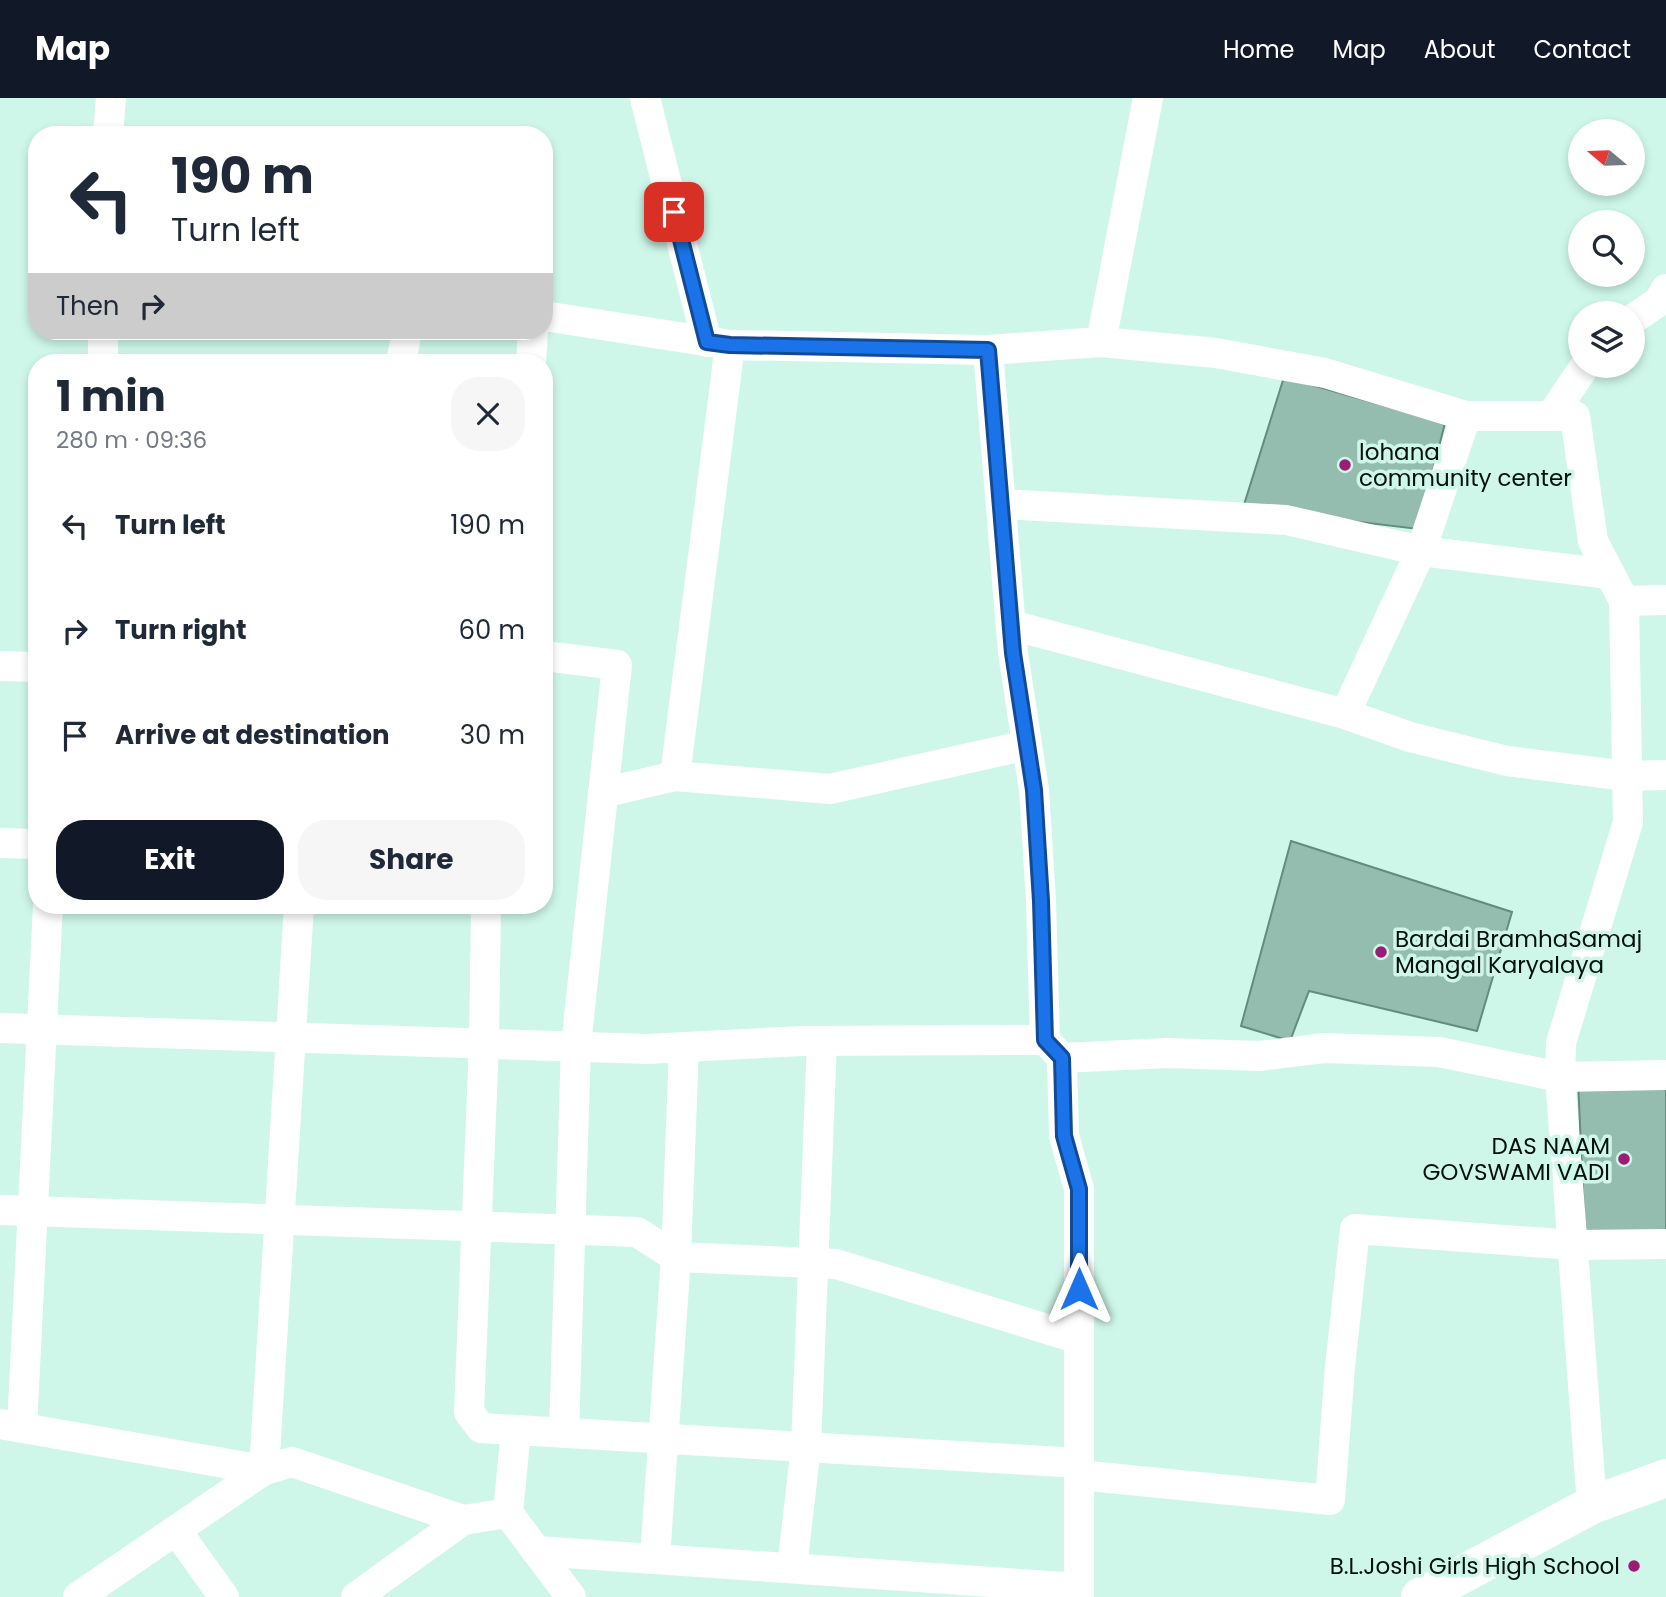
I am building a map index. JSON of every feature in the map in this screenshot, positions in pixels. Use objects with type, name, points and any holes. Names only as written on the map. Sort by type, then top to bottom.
[{"type":"main road","points":[[1420,1597],[1592,1504],[1666,1478]]},
{"type":"street","points":[[109,126],[111,98]]},
{"type":"street","points":[[645,98],[719,344],[675,776]]},
{"type":"street","points":[[1101,342],[1148,98]]},
{"type":"street","points":[[1645,311],[1658,302],[1666,289]]},
{"type":"street","points":[[553,317],[719,344],[988,350],[1101,342],[1216,353],[1325,373],[1466,416],[1575,416],[1593,541],[1624,601],[1628,822],[1561,1043],[1560,1077],[1592,1504]]},
{"type":"street","points":[[536,1550],[793,1568],[1079,1593],[1079,1189],[1064,1136],[1053,1049],[1027,745],[1012,625],[988,350]]},
{"type":"street","points":[[1551,416],[1577,378]]},
{"type":"street","points":[[1345,714],[1421,551],[1466,416]]},
{"type":"street","points":[[1001,504],[1286,520],[1421,551],[1610,574]]},
{"type":"street","points":[[1624,601],[1666,600]]},
{"type":"street","points":[[1012,625],[1345,714],[1410,737],[1507,761],[1627,776],[1666,775]]},
{"type":"street","points":[[553,657],[617,665],[576,1045],[568,1230],[564,1433]]},
{"type":"street","points":[[0,666],[28,667]]},
{"type":"street","points":[[603,793],[675,776],[830,789],[1027,745]]},
{"type":"street","points":[[0,843],[28,844]]},
{"type":"street","points":[[48,914],[33,1211],[11,1426],[264,1470]]},
{"type":"street","points":[[264,1470],[299,914]]},
{"type":"street","points":[[486,914],[484,1042],[469,1412],[481,1428],[806,1447],[1079,1469],[1330,1500],[1340,1367],[1355,1229],[1573,1245],[1666,1244]]},
{"type":"street","points":[[0,1028],[684,1047],[822,1041],[1260,1056],[1324,1048],[1439,1052],[1560,1077],[1666,1075]]},
{"type":"street","points":[[793,1568],[806,1447],[822,1041]]},
{"type":"street","points":[[655,1559],[676,1257],[684,1047]]},
{"type":"street","points":[[0,1210],[637,1232],[676,1257],[836,1264],[1079,1339]]},
{"type":"street","points":[[516,1430],[508,1513],[570,1597]]},
{"type":"street","points":[[78,1597],[264,1470],[292,1462],[463,1520]]},
{"type":"street","points":[[356,1597],[463,1520],[508,1513]]},
{"type":"street","points":[[176,1530],[224,1597]]},
{"type":"building","name":"lohana community center","points":[[1284,377],[1445,423],[1418,529],[1243,508]]},
{"type":"building","name":"Bardai BramhaSamaj Mangal Karyalaya","points":[[1291,841],[1512,912],[1477,1031],[1309,991],[1290,1041],[1241,1026]]},
{"type":"building","name":"DAS NAAM GOVSWAMI VADI","points":[[1578,1080],[1666,1085],[1666,1233],[1585,1238]]},
{"type":"place","name":"lohana community center","points":[[1345,465]]},
{"type":"place","name":"Bardai BramhaSamaj Mangal Karyalaya","points":[[1381,952]]},
{"type":"place","name":"DAS NAAM GOVSWAMI VADI","points":[[1624,1159]]},
{"type":"place","name":"B.L.Joshi Girls High School","points":[[1634,1566]]},
{"type":"route","points":[[674,212],[707,342],[730,345],[988,350],[1013,653],[1034,790],[1041,901],[1045,1040],[1062,1058],[1064,1136],[1079,1189],[1079,1289]]}]
